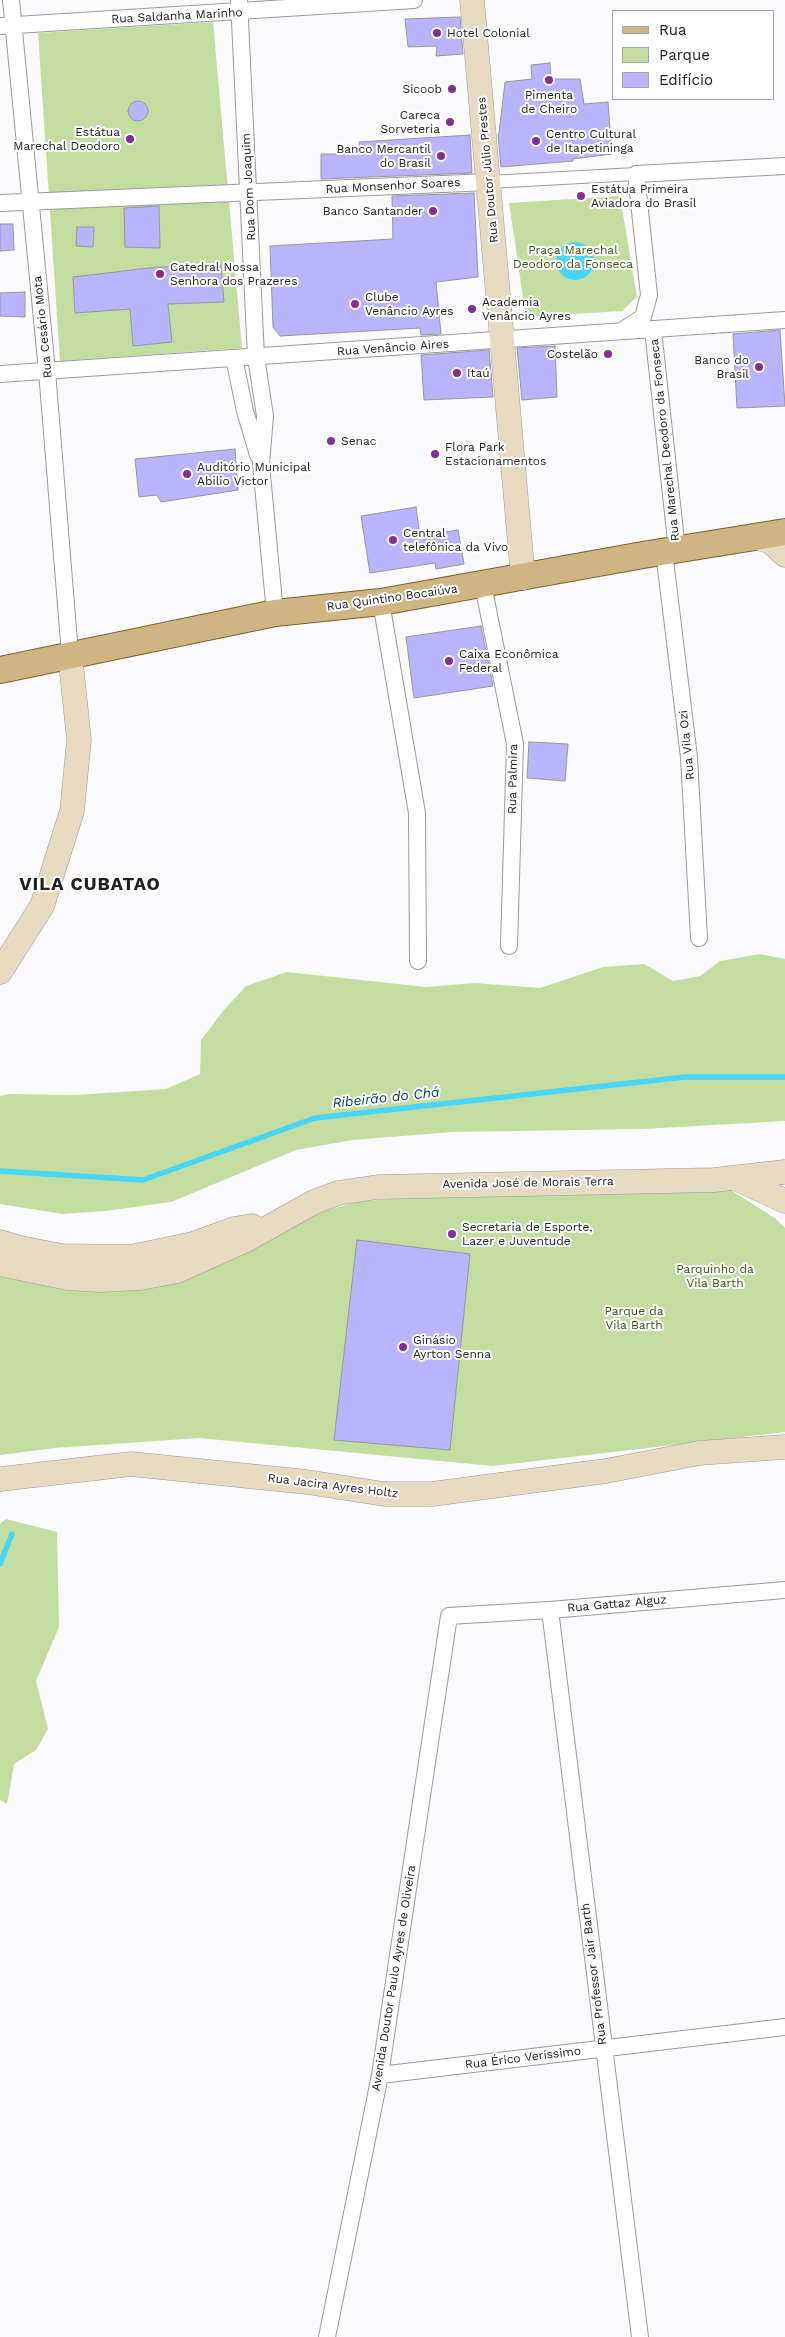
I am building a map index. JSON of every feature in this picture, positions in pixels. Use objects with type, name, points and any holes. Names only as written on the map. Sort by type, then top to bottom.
[{"type":"main road","name":"Rua Doutor Júlio Prestes","points":[[472,0],[503,340]]},
{"type":"main road","points":[[503,340],[522,578]]},
{"type":"main road","name":"Rua Quintino Bocaiúva","points":[[0,670],[275,613],[381,602],[785,532]]},
{"type":"main road","points":[[759,538],[771,542],[785,555]]},
{"type":"main road","points":[[0,972],[42,906],[72,811],[79,740],[70,654]]},
{"type":"main road","name":"Avenida José de Morais Terra","points":[[0,1264],[68,1278],[100,1280],[140,1278],[177,1271],[246,1240],[326,1197],[351,1190],[433,1184],[570,1184],[735,1178],[785,1172]]},
{"type":"main road","points":[[735,1178],[785,1201]]},
{"type":"main road","name":"Avenida José de Morais Terra","points":[[0,1242],[62,1256],[131,1257],[193,1244],[234,1229],[278,1222]]},
{"type":"main road","name":"Rua Jacira Ayres Holtz","points":[[0,1478],[132,1464],[307,1482],[384,1494],[432,1494],[606,1471],[699,1454],[785,1447]]},
{"type":"street","name":"Rua Cesário Mota","points":[[11,0],[7,25],[30,200],[47,371],[70,654]]},
{"type":"street","name":"Rua Saldanha Marinho","points":[[7,25],[239,6],[414,0]]},
{"type":"street","name":"Rua Dom Joaquim","points":[[239,6],[250,194],[256,357],[265,416],[261,464],[275,613]]},
{"type":"street","name":"Rua Monsenhor Soares","points":[[0,203],[30,200],[250,194],[785,166]]},
{"type":"street","points":[[616,332],[627,329],[643,317],[649,295],[636,174]]},
{"type":"street","name":"Rua Venâncio Aires","points":[[0,374],[785,320]]},
{"type":"street","name":"Rua Marechal Deodoro da Fonseca","points":[[653,330],[671,551]]},
{"type":"street","name":"Rua Dom Joaquim","points":[[234,358],[245,411],[261,464]]},
{"type":"street","name":"Rua Vila Ozi","points":[[671,551],[689,757],[699,938]]},
{"type":"street","name":"Rua Palmira","points":[[483,585],[515,744],[509,946]]},
{"type":"street","points":[[381,602],[417,813],[418,962]]},
{"type":"street","name":"Rua Gattaz Alguz","points":[[449,1616],[550,1610],[785,1590]]},
{"type":"street","name":"Rua Professor Jair Barth","points":[[550,1610],[640,2337]]},
{"type":"street","name":"Avenida Doutor Paulo Ayres de Oliveira","points":[[327,2337],[380,2075],[449,1616]]},
{"type":"street","name":"Rua Érico Veríssimo","points":[[380,2075],[785,2027]]},
{"type":"green space","points":[[213,22],[242,348],[60,361],[38,33]]},
{"type":"green space","name":"Praça Marechal Deodoro da Fonseca","points":[[620,196],[637,297],[622,311],[526,317],[509,203]]},
{"type":"green space","points":[[760,954],[785,959],[785,1121],[643,1129],[452,1132],[353,1140],[296,1150],[171,1202],[105,1211],[63,1214],[0,1204],[0,1096],[8,1094],[76,1095],[166,1089],[200,1074],[201,1040],[223,1011],[246,986],[287,972],[426,987],[475,983],[540,988],[603,967],[644,964],[673,981],[700,976],[720,961]]},
{"type":"green space","points":[[726,1187],[776,1219],[785,1228],[785,1432],[493,1466],[199,1438],[55,1448],[0,1455],[0,1276],[55,1287],[179,1278],[324,1211],[357,1202],[508,1188]]},
{"type":"green space","points":[[6,1519],[57,1532],[59,1627],[36,1681],[48,1729],[36,1750],[14,1764],[7,1804],[0,1800],[0,1524]]},
{"type":"water","points":[[575,242],[588,248],[594,261],[588,274],[575,280],[562,274],[556,261],[562,248]]},
{"type":"building","name":"Hotel Colonial","points":[[460,17],[463,54],[436,56],[437,46],[408,47],[405,19]]},
{"type":"building","points":[[550,63],[551,79],[580,79],[584,104],[608,102],[612,154],[573,159],[573,161],[501,167],[498,134],[505,82],[532,79],[531,65]]},
{"type":"building","points":[[134,101],[142,101],[148,107],[148,115],[142,121],[134,121],[128,115],[128,107]]},
{"type":"building","points":[[470,135],[472,173],[321,179],[321,154],[360,154],[359,142]]},
{"type":"building","name":"Clube Venâncio Ayres","points":[[474,193],[478,277],[436,282],[441,334],[421,335],[420,328],[280,336],[273,327],[270,246],[393,239],[392,196]]},
{"type":"building","points":[[159,206],[160,248],[125,247],[124,208]]},
{"type":"building","points":[[0,224],[13,224],[14,250],[0,251]]},
{"type":"building","points":[[77,227],[94,227],[93,247],[76,246]]},
{"type":"building","name":"Catedral Nossa Senhora dos Prazeres","points":[[221,266],[224,302],[168,304],[172,342],[133,346],[130,309],[75,313],[73,277],[157,267]]},
{"type":"building","points":[[25,292],[25,317],[0,316],[0,293]]},
{"type":"building","name":"Banco do Brasil","points":[[780,330],[785,406],[737,408],[733,334]]},
{"type":"building","points":[[555,346],[557,397],[522,400],[517,348]]},
{"type":"building","name":"Itaú","points":[[489,350],[493,397],[424,400],[421,355]]},
{"type":"building","name":"Auditório Municipal Abilio Victor","points":[[235,449],[238,490],[161,502],[157,495],[139,497],[135,459]]},
{"type":"building","name":"Central telefônica da Vivo","points":[[416,507],[420,536],[458,530],[464,564],[436,569],[435,563],[370,573],[361,516]]},
{"type":"building","name":"Caixa Econômica Federal","points":[[481,626],[493,686],[414,698],[406,637]]},
{"type":"building","points":[[529,742],[568,744],[565,781],[527,778]]},
{"type":"building","name":"Ginásio Ayrton Senna","points":[[357,1240],[470,1254],[450,1450],[334,1440]]},
{"type":"waterway","name":"Ribeirão do Chá","points":[[0,1171],[143,1180],[315,1118],[685,1077],[785,1077]]},
{"type":"waterway","points":[[0,1564],[12,1534]]},
{"type":"place","name":"Hotel Colonial","points":[[437,33]]},
{"type":"place","name":"Pimenta de Cheiro","points":[[549,80]]},
{"type":"place","name":"Sicoob","points":[[452,89]]},
{"type":"place","name":"Careca Sorveteria","points":[[450,122]]},
{"type":"place","name":"Estátua Marechal Deodoro","points":[[130,139]]},
{"type":"place","name":"Centro Cultural de Itapetininga","points":[[536,141]]},
{"type":"place","name":"Banco Mercantil do Brasil","points":[[441,156]]},
{"type":"place","name":"Estátua Primeira Aviadora do Brasil","points":[[581,196]]},
{"type":"place","name":"Banco Santander","points":[[433,211]]},
{"type":"place","name":"Catedral Nossa Senhora dos Prazeres","points":[[160,274]]},
{"type":"place","name":"Clube Venâncio Ayres","points":[[355,304]]},
{"type":"place","name":"Academia Venâncio Ayres","points":[[472,309]]},
{"type":"place","name":"Costelão","points":[[608,354]]},
{"type":"place","name":"Banco do Brasil","points":[[759,367]]},
{"type":"place","name":"Itaú","points":[[457,373]]},
{"type":"place","name":"Senac","points":[[331,441]]},
{"type":"place","name":"Flora Park Estacionamentos","points":[[435,454]]},
{"type":"place","name":"Auditório Municipal Abilio Victor","points":[[187,474]]},
{"type":"place","name":"Central telefônica da Vivo","points":[[393,540]]},
{"type":"place","name":"Caixa Econômica Federal","points":[[449,661]]},
{"type":"place","name":"Secretaria de Esporte, Lazer e Juventude","points":[[452,1234]]},
{"type":"place","name":"Ginásio Ayrton Senna","points":[[403,1347]]},
{"type":"district","name":"VILA CUBATAO","points":[[90,885]]},
{"type":"park label","name":"Parquinho da Vila Barth","points":[[715,1276]]},
{"type":"park label","name":"Parque da Vila Barth","points":[[634,1318]]}]
